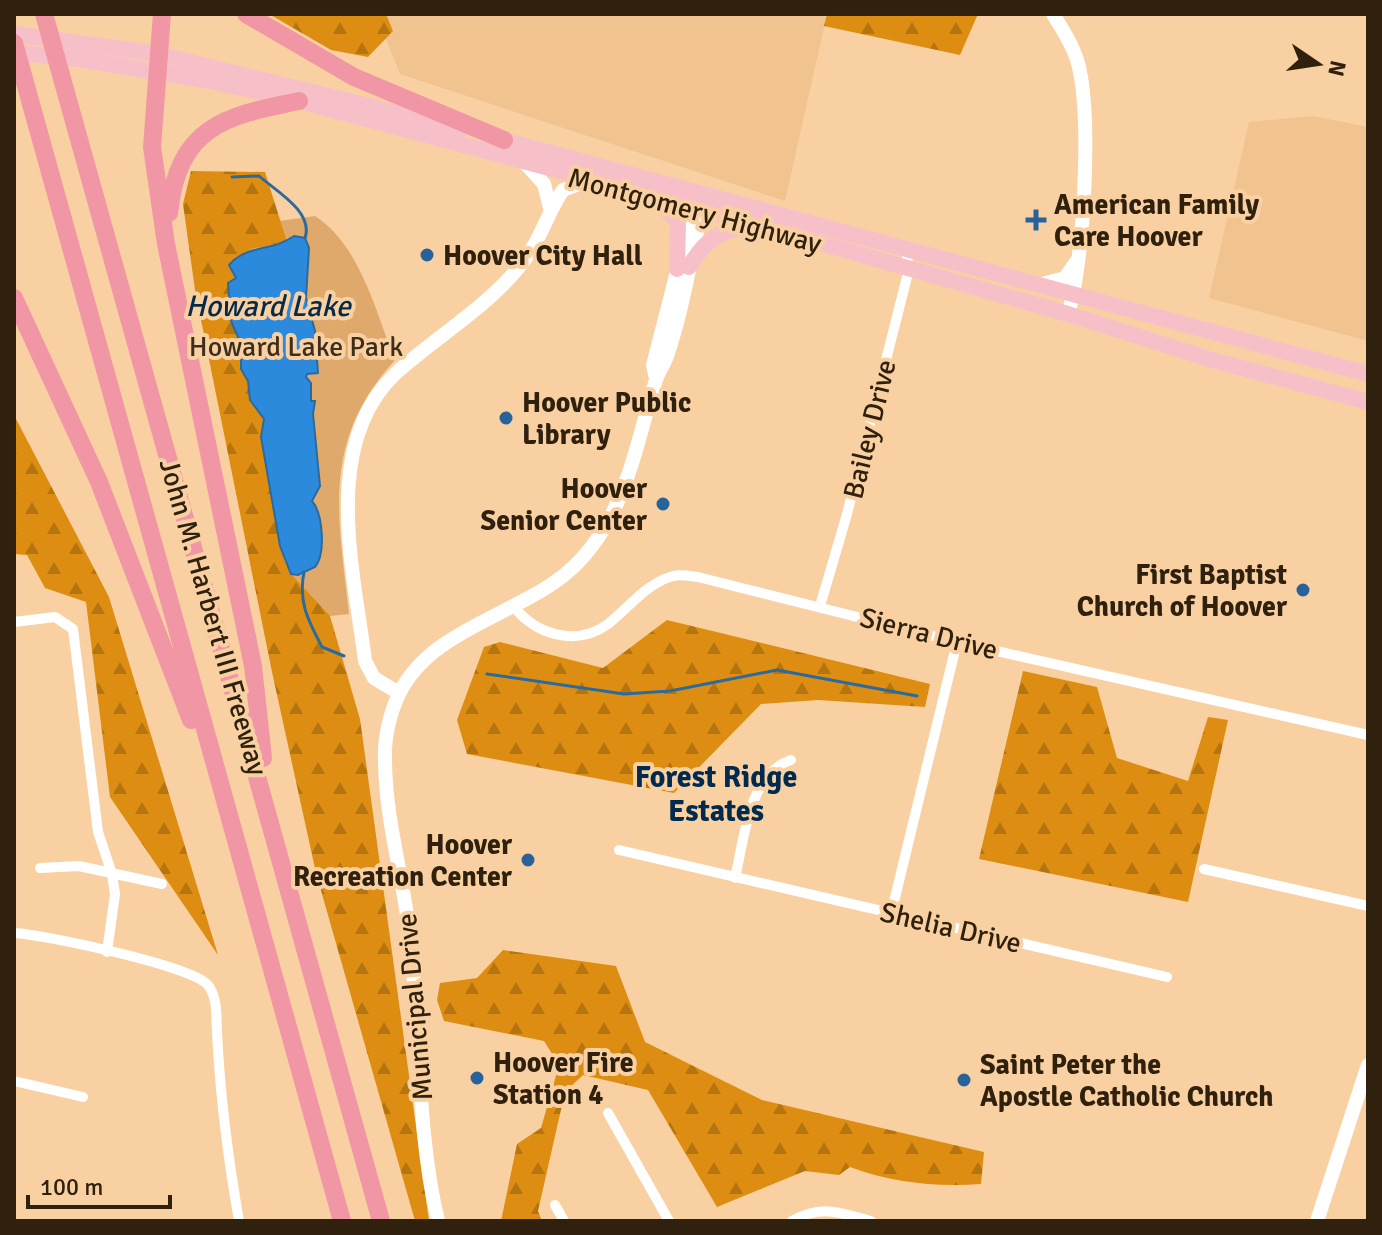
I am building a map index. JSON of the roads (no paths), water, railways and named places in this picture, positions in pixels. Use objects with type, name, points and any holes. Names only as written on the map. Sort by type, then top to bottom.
[{"type":"highway","name":"John M. Harbert III Freeway","points":[[44,14],[381,1221]]},
{"type":"highway","points":[[162,14],[152,147],[166,244],[253,666],[268,809]]},
{"type":"highway","points":[[246,14],[354,77],[504,140]]},
{"type":"highway","name":"John M. Harbert III Freeway","points":[[14,43],[342,1221]]},
{"type":"highway","points":[[166,244],[176,179],[184,155],[206,132],[229,117],[299,101]]},
{"type":"highway","points":[[14,298],[99,482],[229,820]]},
{"type":"main road","name":"Montgomery Highway","points":[[14,34],[504,140],[698,202],[761,226],[1068,314],[1216,361],[1368,402]]},
{"type":"main road","name":"Montgomery Highway","points":[[14,52],[157,63],[590,180],[906,251],[1368,374]]},
{"type":"main road","points":[[651,195],[678,221],[683,268]]},
{"type":"main road","points":[[683,268],[720,232],[761,226]]},
{"type":"street","points":[[1053,14],[1078,63],[1085,107],[1079,258],[1068,314]]},
{"type":"street","points":[[525,163],[544,184],[550,208]]},
{"type":"street","points":[[399,693],[374,678],[365,661],[349,526],[352,462],[364,421],[394,375],[455,327],[528,255],[550,208],[568,186],[590,180]]},
{"type":"street","name":"Municipal Drive","points":[[438,1221],[419,1077],[410,937],[385,759],[391,715],[399,693],[420,664],[449,640],[514,607],[563,576],[605,525],[624,492],[656,380],[667,357],[698,202]]},
{"type":"street","name":"Bailey Drive","points":[[820,606],[847,514],[909,269],[906,251]]},
{"type":"street","points":[[1037,285],[1065,278],[1079,258]]},
{"type":"street","name":"Sierra Drive","points":[[514,607],[525,621],[551,634],[579,635],[606,625],[650,587],[676,575],[1368,735]]},
{"type":"street","points":[[14,622],[55,617],[73,629],[98,832],[115,894],[107,952]]},
{"type":"street","points":[[891,914],[957,642]]},
{"type":"street","points":[[735,878],[759,788],[774,770],[791,760]]},
{"type":"street","name":"Shelia Drive","points":[[619,850],[1167,977]]},
{"type":"street","points":[[40,868],[79,866],[162,884]]},
{"type":"street","points":[[1204,869],[1368,906]]},
{"type":"street","points":[[14,933],[191,973],[206,982],[213,994],[221,1112],[239,1221]]},
{"type":"street","points":[[1317,1221],[1368,1065]]},
{"type":"street","points":[[14,1081],[83,1097]]},
{"type":"street","points":[[608,1113],[669,1221]]},
{"type":"street","points":[[555,1205],[564,1221]]},
{"type":"street","points":[[792,1221],[812,1210],[826,1210],[871,1221]]},
{"type":"water","name":"Howard Lake","points":[[294,236],[305,238],[309,248],[306,298],[315,331],[318,373],[307,374],[306,377],[311,383],[311,401],[315,401],[313,414],[320,486],[312,501],[319,515],[322,534],[321,553],[315,567],[298,575],[291,574],[280,546],[261,437],[264,419],[250,400],[248,381],[241,369],[241,344],[231,321],[228,283],[236,278],[229,265],[236,258]]},
{"type":"waterway","points":[[232,177],[259,176],[283,195],[304,219],[305,238]]},
{"type":"waterway","points":[[304,572],[303,602],[312,628],[322,647],[344,656]]},
{"type":"waterway","points":[[487,674],[624,694],[670,691],[777,670],[917,696]]},
{"type":"place","name":"American Family Care Hoover","points":[[1036,220]]},
{"type":"place","name":"Hoover City Hall","points":[[427,255]]},
{"type":"place","name":"Hoover Public Library","points":[[506,418]]},
{"type":"place","name":"Hoover Senior Center","points":[[663,504]]},
{"type":"place","name":"First Baptist Church of Hoover","points":[[1303,590]]},
{"type":"place","name":"Hoover Recreation Center","points":[[528,860]]},
{"type":"place","name":"Hoover Fire Station 4","points":[[477,1078]]},
{"type":"place","name":"Saint Peter the Apostle Catholic Church","points":[[964,1080]]},
{"type":"district","name":"Forest Ridge Estates","points":[[716,794]]},
{"type":"park label","name":"Howard Lake Park","points":[[296,346]]}]
